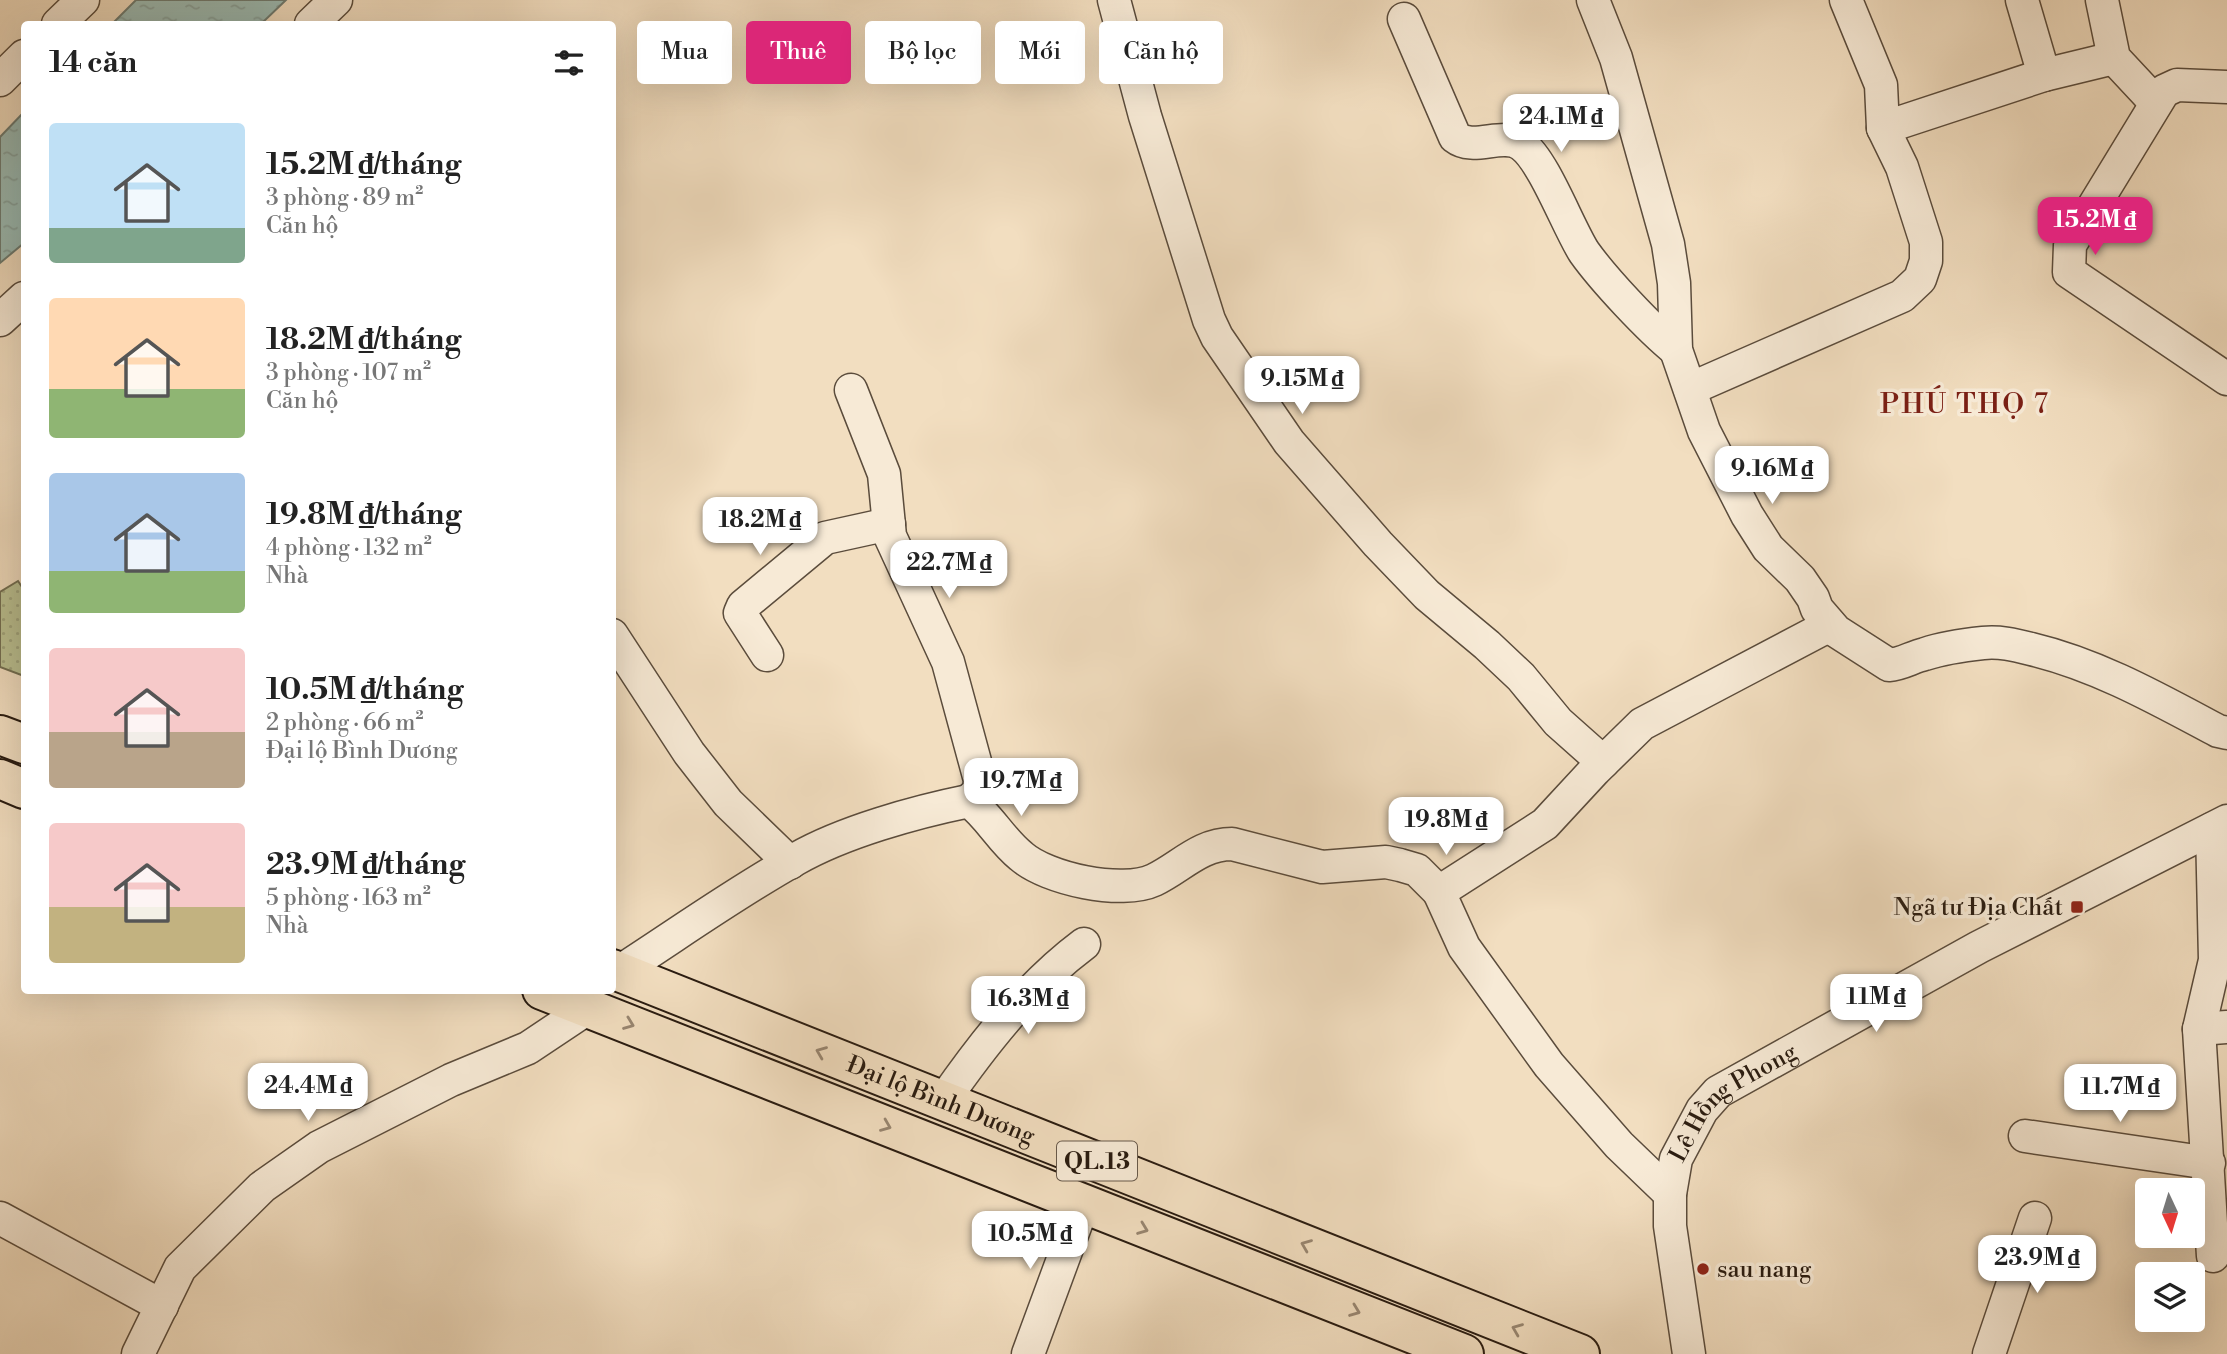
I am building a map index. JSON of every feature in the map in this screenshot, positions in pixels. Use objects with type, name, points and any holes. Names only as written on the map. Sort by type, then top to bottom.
[{"type":"highway","points":[[0,735],[21,743]]},
{"type":"highway","points":[[0,779],[21,788]]},
{"type":"highway","name":"Đại lộ Bình Dương","points":[[616,971],[1580,1354]]},
{"type":"highway","name":"Đại lộ Bình Dương","points":[[552,994],[1464,1354]]},
{"type":"street","points":[[61,21],[83,0]]},
{"type":"street","points":[[314,21],[336,0]]},
{"type":"street","points":[[1114,0],[1145,116],[1209,320],[1217,337],[1289,442],[1378,544],[1427,595],[1521,677],[1558,722],[1603,762]]},
{"type":"street","points":[[1593,0],[1616,58],[1668,244],[1674,283],[1676,350],[1704,431],[1746,515],[1768,548],[1807,588],[1817,609],[1830,625],[1889,665],[1898,665],[1924,654],[1986,642],[2005,643],[2050,653],[2092,668],[2218,731],[2227,733]]},
{"type":"street","points":[[1690,389],[1902,296],[1920,279],[1926,261],[1926,242],[1902,167],[1883,128],[1881,85],[1846,0]]},
{"type":"street","points":[[2022,0],[2044,75]]},
{"type":"street","points":[[2102,0],[2114,58],[2156,103]]},
{"type":"street","points":[[1404,19],[1455,137],[1463,143],[1512,141],[1522,145],[1541,171],[1585,252],[1676,350]]},
{"type":"street","points":[[1883,128],[2044,75],[2114,58]]},
{"type":"street","points":[[0,80],[21,59]]},
{"type":"street","points":[[2227,87],[2177,85],[2164,91],[2070,245],[2069,272],[2227,379]]},
{"type":"street","points":[[0,320],[21,301]]},
{"type":"street","points":[[616,971],[790,863],[843,836],[942,806],[969,801],[979,791],[980,780],[948,662],[890,536],[884,474],[851,390]]},
{"type":"street","points":[[767,655],[740,613],[743,606],[825,538],[889,524]]},
{"type":"street","points":[[1439,892],[1545,824],[1642,724],[1830,625]]},
{"type":"street","points":[[616,641],[697,763],[728,803],[790,863]]},
{"type":"street","points":[[969,801],[980,809],[1017,854],[1033,866],[1051,875],[1109,885],[1144,885],[1203,849],[1217,844],[1232,844],[1322,867],[1386,862],[1417,870],[1439,892],[1464,947],[1549,1065],[1619,1145],[1670,1194]]},
{"type":"street","points":[[2213,1256],[2209,1163],[2220,825]]},
{"type":"street","name":"Lê Hồng Phong","points":[[1689,1354],[1670,1226],[1670,1194],[1675,1159],[1702,1110],[1718,1092],[1979,947],[2220,825]]},
{"type":"street","points":[[944,1100],[965,1069],[1018,1007],[1084,944]]},
{"type":"street","points":[[138,1354],[180,1268],[262,1187],[307,1155],[364,1123],[451,1080],[528,1048],[588,1008]]},
{"type":"street","points":[[2025,1136],[2209,1163]]},
{"type":"street","points":[[1028,1354],[1083,1205]]},
{"type":"street","points":[[0,1218],[162,1306]]},
{"type":"street","points":[[1989,1354],[2035,1218]]},
{"type":"green space","points":[[18,581],[21,586],[21,675],[0,667],[0,592]]},
{"type":"water","points":[[136,0],[286,0],[264,21],[115,21]]},
{"type":"water","points":[[21,115],[21,246],[0,263],[0,137]]},
{"type":"place","name":"Ngã tư Địa Chất","points":[[2077,907]]},
{"type":"place","name":"sau nang","points":[[1703,1269]]},
{"type":"district","name":"PHÚ THỌ 7","points":[[1965,403]]}]
